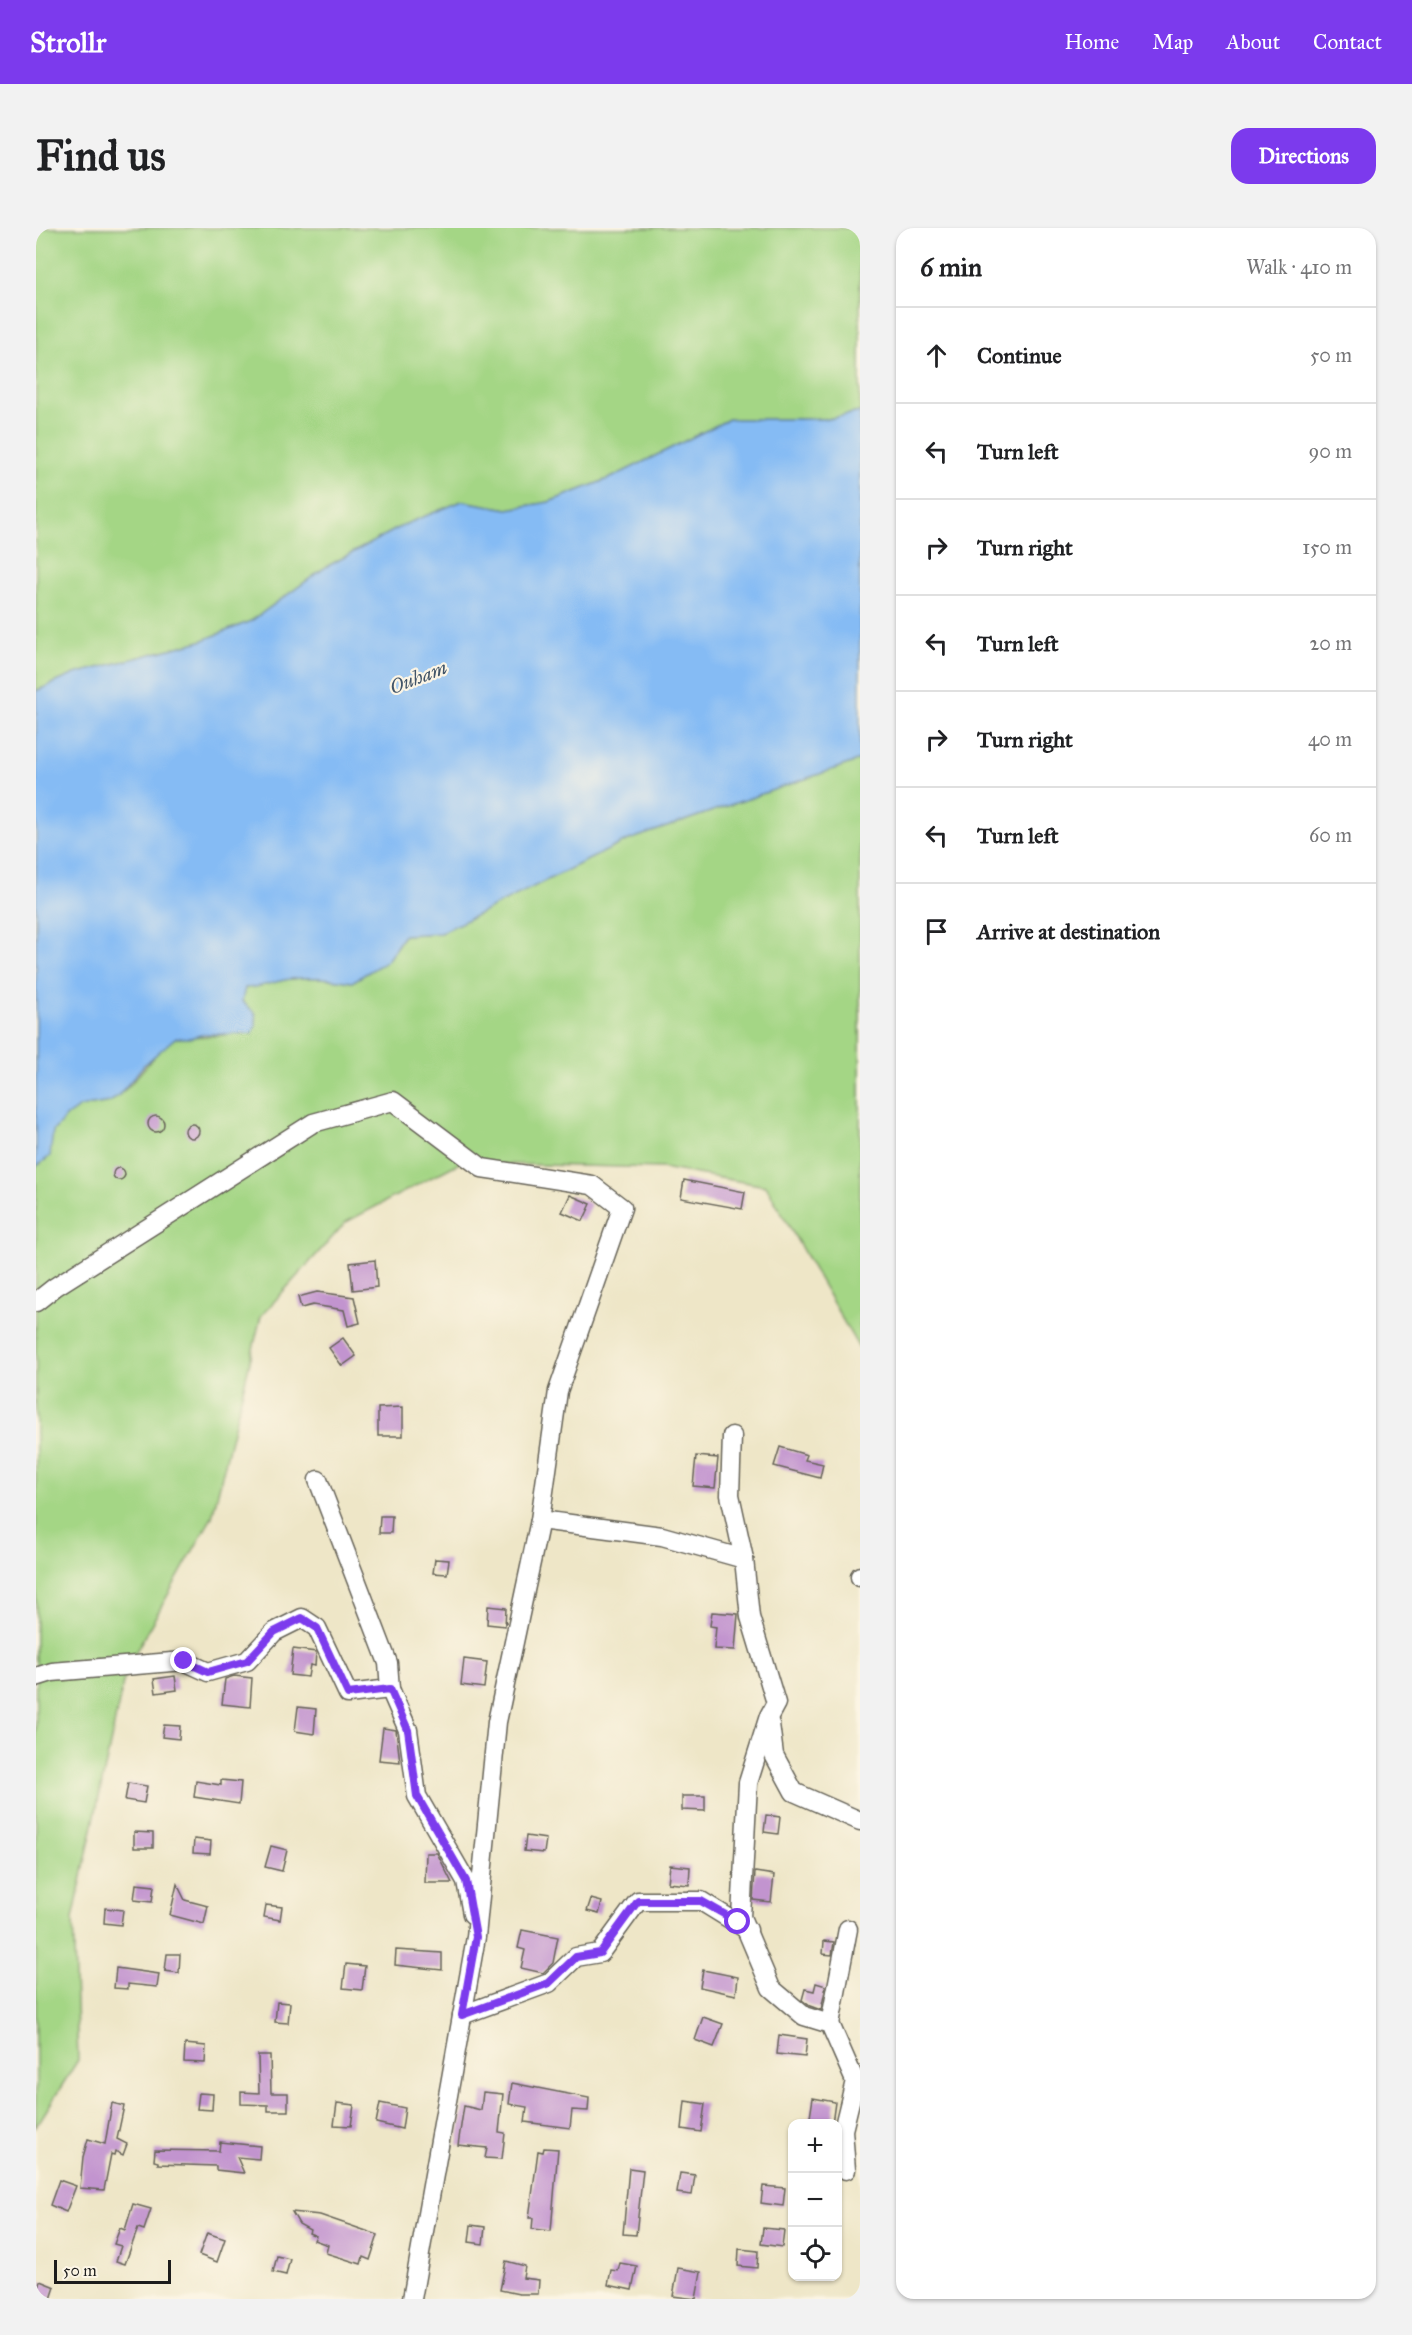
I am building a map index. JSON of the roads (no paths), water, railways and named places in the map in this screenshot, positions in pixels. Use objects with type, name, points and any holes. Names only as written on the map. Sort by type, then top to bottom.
[{"type":"street","points":[[36,1302],[55,1287],[313,1123],[393,1101],[482,1168],[592,1185],[622,1208],[558,1391],[540,1520],[496,1722],[476,1937],[412,2299]]},
{"type":"street","points":[[732,1437],[730,1495],[744,1558],[750,1617],[776,1703],[769,1716],[748,1784],[741,1917],[749,1931],[771,1988],[804,2016],[830,2024]]},
{"type":"street","points":[[318,1480],[388,1664],[390,1689],[408,1730],[417,1796],[466,1881],[476,1937]]},
{"type":"street","points":[[540,1520],[662,1536],[744,1558]]},
{"type":"street","points":[[36,1677],[52,1672],[184,1661],[208,1672],[247,1661],[274,1632],[302,1618],[317,1628],[348,1694],[390,1689]]},
{"type":"street","points":[[769,1716],[774,1755],[794,1792],[860,1821]]},
{"type":"street","points":[[462,2015],[549,1983],[576,1957],[600,1953],[638,1901],[701,1901],[749,1931]]},
{"type":"street","points":[[846,2170],[843,2130],[855,2081],[830,2024],[848,1929]]},
{"type":"street","points":[[841,1969],[860,1960]]},
{"type":"water","name":"Ouham","points":[[860,412],[860,760],[626,841],[440,933],[404,935],[387,961],[352,982],[306,978],[245,988],[242,1001],[256,1014],[256,1025],[252,1034],[205,1034],[189,1038],[175,1038],[144,1065],[119,1095],[110,1102],[80,1107],[67,1116],[53,1131],[50,1156],[36,1167],[36,691],[75,674],[201,641],[251,621],[326,567],[406,524],[462,501],[508,509],[549,502],[613,477],[729,419],[828,419]]}]
